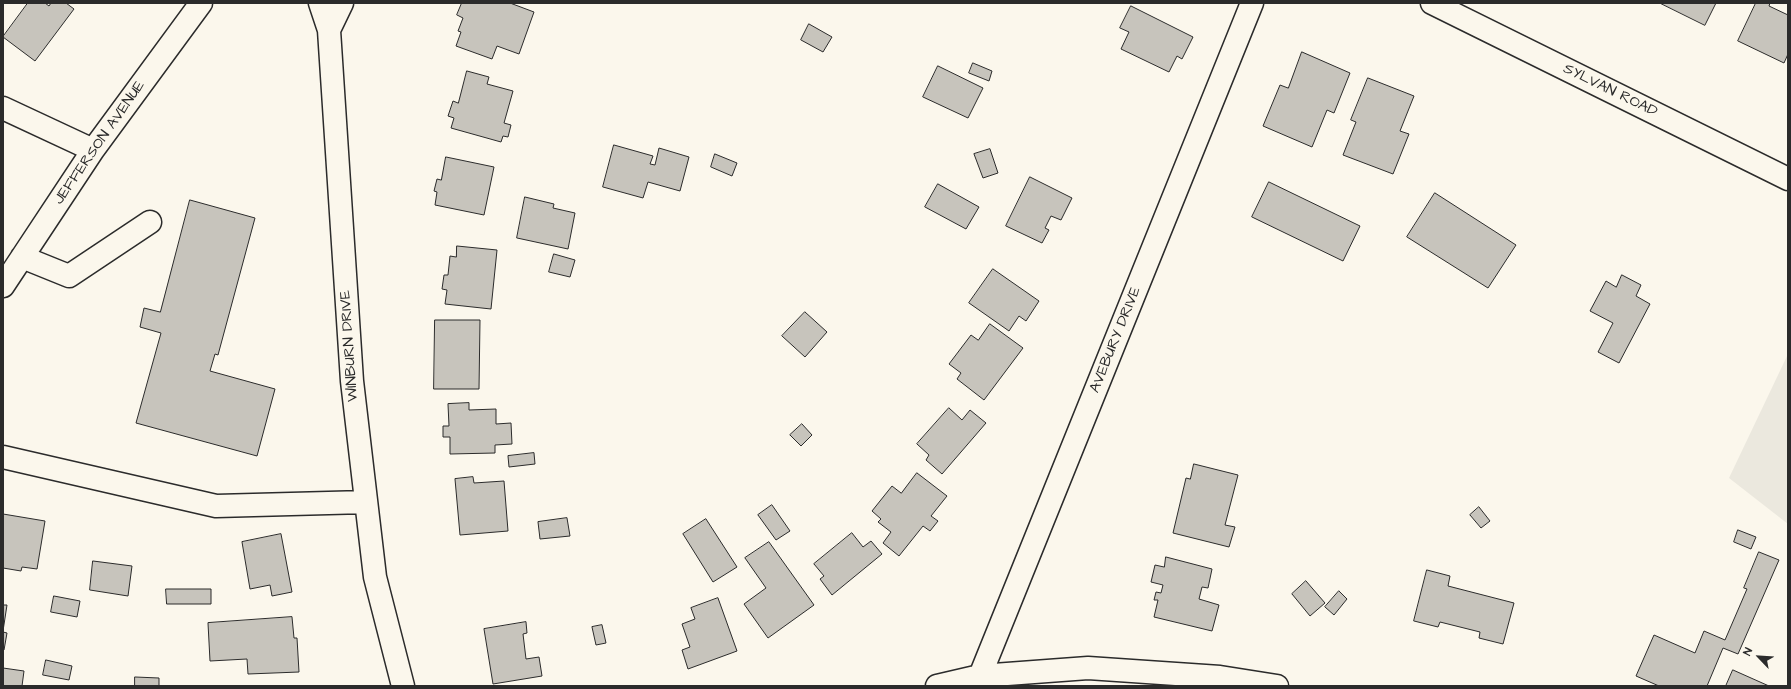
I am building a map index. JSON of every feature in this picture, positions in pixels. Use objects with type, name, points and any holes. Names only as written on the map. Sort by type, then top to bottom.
[{"type":"street","name":"JEFFERSON AVENUE","points":[[3,286],[93,150],[201,3]]},
{"type":"street","name":"WINBURN DRIVE","points":[[320,3],[329,30],[352,381],[375,577],[403,686]]},
{"type":"street","points":[[329,30],[342,3]]},
{"type":"street","name":"AVEBURY DRIVE","points":[[980,676],[1252,3]]},
{"type":"street","name":"SYLVAN ROAD","points":[[1432,3],[1788,177]]},
{"type":"street","points":[[3,108],[93,150]]},
{"type":"street","points":[[22,257],[69,276],[150,222]]},
{"type":"street","points":[[3,457],[216,506],[366,502]]},
{"type":"street","points":[[937,686],[980,676],[1088,668],[1220,677],[1277,686]]},
{"type":"shaded area","points":[[1788,354],[1788,524],[1729,478]]},
{"type":"building","points":[[28,3],[45,3],[49,6],[51,3],[66,3],[74,9],[35,61],[3,37]]},
{"type":"building","points":[[462,3],[510,3],[534,12],[519,54],[497,46],[492,59],[456,46],[461,32],[458,31],[463,18],[457,15]]},
{"type":"building","points":[[1660,3],[1716,3],[1705,25]]},
{"type":"building","points":[[1756,3],[1770,3],[1769,6],[1788,15],[1788,54],[1784,63],[1738,41]]},
{"type":"building","points":[[1131,6],[1193,37],[1182,59],[1177,56],[1169,72],[1121,49],[1129,32],[1120,28]]},
{"type":"building","points":[[809,24],[832,37],[823,52],[801,40]]},
{"type":"building","points":[[1302,52],[1350,73],[1334,113],[1327,110],[1312,147],[1263,126],[1280,85],[1288,88]]},
{"type":"building","points":[[973,63],[992,71],[989,81],[969,73]]},
{"type":"building","points":[[938,66],[983,88],[968,118],[923,97]]},
{"type":"building","points":[[467,71],[489,77],[487,84],[513,91],[504,123],[511,125],[508,137],[503,136],[501,142],[451,128],[454,118],[448,116],[453,101],[458,103]]},
{"type":"building","points":[[1368,78],[1414,96],[1400,131],[1409,134],[1393,174],[1343,155],[1356,122],[1351,120]]},
{"type":"building","points":[[614,145],[653,156],[650,164],[655,165],[659,148],[689,157],[680,191],[648,182],[643,198],[603,187]]},
{"type":"building","points":[[990,149],[998,173],[983,178],[974,154]]},
{"type":"building","points":[[715,154],[737,163],[732,176],[711,167]]},
{"type":"building","points":[[446,157],[494,167],[484,215],[435,205],[437,192],[434,191],[437,179],[441,180]]},
{"type":"building","points":[[1030,177],[1072,198],[1061,220],[1051,216],[1045,228],[1049,230],[1042,243],[1006,226]]},
{"type":"building","points":[[1269,182],[1360,226],[1343,261],[1252,217]]},
{"type":"building","points":[[938,184],[979,207],[966,229],[925,207]]},
{"type":"building","points":[[1435,193],[1516,245],[1488,288],[1407,237]]},
{"type":"building","points":[[525,197],[554,204],[553,208],[575,213],[568,249],[517,238]]},
{"type":"building","points":[[190,200],[255,218],[218,355],[215,354],[210,371],[275,389],[257,456],[136,423],[161,333],[140,327],[144,308],[160,312]]},
{"type":"building","points":[[457,246],[497,250],[491,309],[445,304],[447,290],[442,289],[444,275],[448,275],[450,256],[456,257]]},
{"type":"building","points":[[554,254],[575,260],[570,277],[549,272]]},
{"type":"building","points":[[993,269],[1039,301],[1026,321],[1019,316],[1009,331],[969,303]]},
{"type":"building","points":[[1622,275],[1641,285],[1636,296],[1650,304],[1619,363],[1598,352],[1613,323],[1590,311],[1606,281],[1616,287]]},
{"type":"building","points":[[805,312],[827,332],[805,357],[782,336]]},
{"type":"building","points":[[435,320],[480,320],[479,389],[434,389]]},
{"type":"building","points":[[990,324],[1023,348],[984,400],[957,379],[961,373],[949,364],[971,335],[978,340]]},
{"type":"building","points":[[469,403],[469,410],[496,409],[496,424],[511,423],[512,444],[495,445],[495,453],[450,454],[450,437],[443,437],[443,426],[449,426],[448,404]]},
{"type":"building","points":[[949,408],[962,420],[970,410],[986,423],[942,474],[926,460],[929,455],[917,444]]},
{"type":"building","points":[[802,424],[812,435],[801,446],[790,435]]},
{"type":"building","points":[[534,453],[535,464],[509,467],[508,456]]},
{"type":"building","points":[[1194,464],[1238,475],[1225,525],[1235,527],[1229,547],[1173,533],[1186,478],[1190,479]]},
{"type":"building","points":[[917,473],[947,496],[931,516],[938,521],[930,531],[923,526],[899,556],[883,543],[891,532],[878,522],[881,519],[872,511],[892,486],[901,493]]},
{"type":"building","points":[[473,477],[474,483],[504,481],[508,531],[460,535],[455,479]]},
{"type":"building","points":[[772,505],[790,531],[776,540],[758,515]]},
{"type":"building","points":[[1479,507],[1490,521],[1481,528],[1470,515]]},
{"type":"building","points":[[3,514],[45,521],[37,569],[22,567],[21,571],[3,568]]},
{"type":"building","points":[[567,518],[570,536],[540,539],[538,522]]},
{"type":"building","points":[[706,519],[737,567],[713,582],[683,534]]},
{"type":"building","points":[[1738,530],[1756,537],[1751,549],[1734,542]]},
{"type":"building","points":[[852,533],[863,547],[871,541],[882,554],[832,595],[820,579],[824,576],[814,564]]},
{"type":"building","points":[[281,534],[292,592],[272,596],[270,585],[250,589],[242,542]]},
{"type":"building","points":[[769,542],[814,605],[768,638],[744,604],[766,588],[745,558]]},
{"type":"building","points":[[1759,552],[1779,560],[1738,654],[1723,648],[1707,686],[1659,686],[1636,676],[1654,635],[1695,653],[1704,631],[1725,640],[1747,589],[1744,588]]},
{"type":"building","points":[[1166,557],[1212,569],[1208,588],[1202,587],[1199,599],[1219,605],[1212,631],[1154,617],[1158,600],[1154,600],[1156,592],[1161,593],[1163,585],[1151,582],[1155,565],[1164,567]]},
{"type":"building","points":[[93,561],[132,566],[128,596],[90,590]]},
{"type":"building","points":[[1427,570],[1450,576],[1448,586],[1514,603],[1503,644],[1479,638],[1480,632],[1440,622],[1438,627],[1414,621]]},
{"type":"building","points":[[1306,581],[1325,603],[1310,616],[1292,594]]},
{"type":"building","points":[[166,589],[211,589],[211,604],[167,604]]},
{"type":"building","points":[[1339,591],[1347,599],[1334,615],[1325,607]]},
{"type":"building","points":[[54,596],[80,601],[77,617],[51,612]]},
{"type":"building","points":[[718,598],[737,651],[688,669],[682,650],[690,647],[682,624],[695,619],[691,608]]},
{"type":"building","points":[[3,605],[7,605],[3,631]]},
{"type":"building","points":[[292,617],[294,638],[297,638],[299,672],[248,674],[247,659],[210,661],[208,623]]},
{"type":"building","points":[[526,622],[527,633],[523,634],[526,659],[539,657],[542,676],[493,684],[484,629]]},
{"type":"building","points":[[602,625],[606,643],[596,645],[592,627]]},
{"type":"building","points":[[3,632],[7,633],[4,650],[3,650]]},
{"type":"building","points":[[46,660],[72,666],[69,680],[43,675]]},
{"type":"building","points":[[3,668],[24,671],[22,686],[3,686]]},
{"type":"building","points":[[1733,670],[1769,686],[1726,686]]},
{"type":"building","points":[[135,677],[159,678],[159,686],[135,686]]}]
